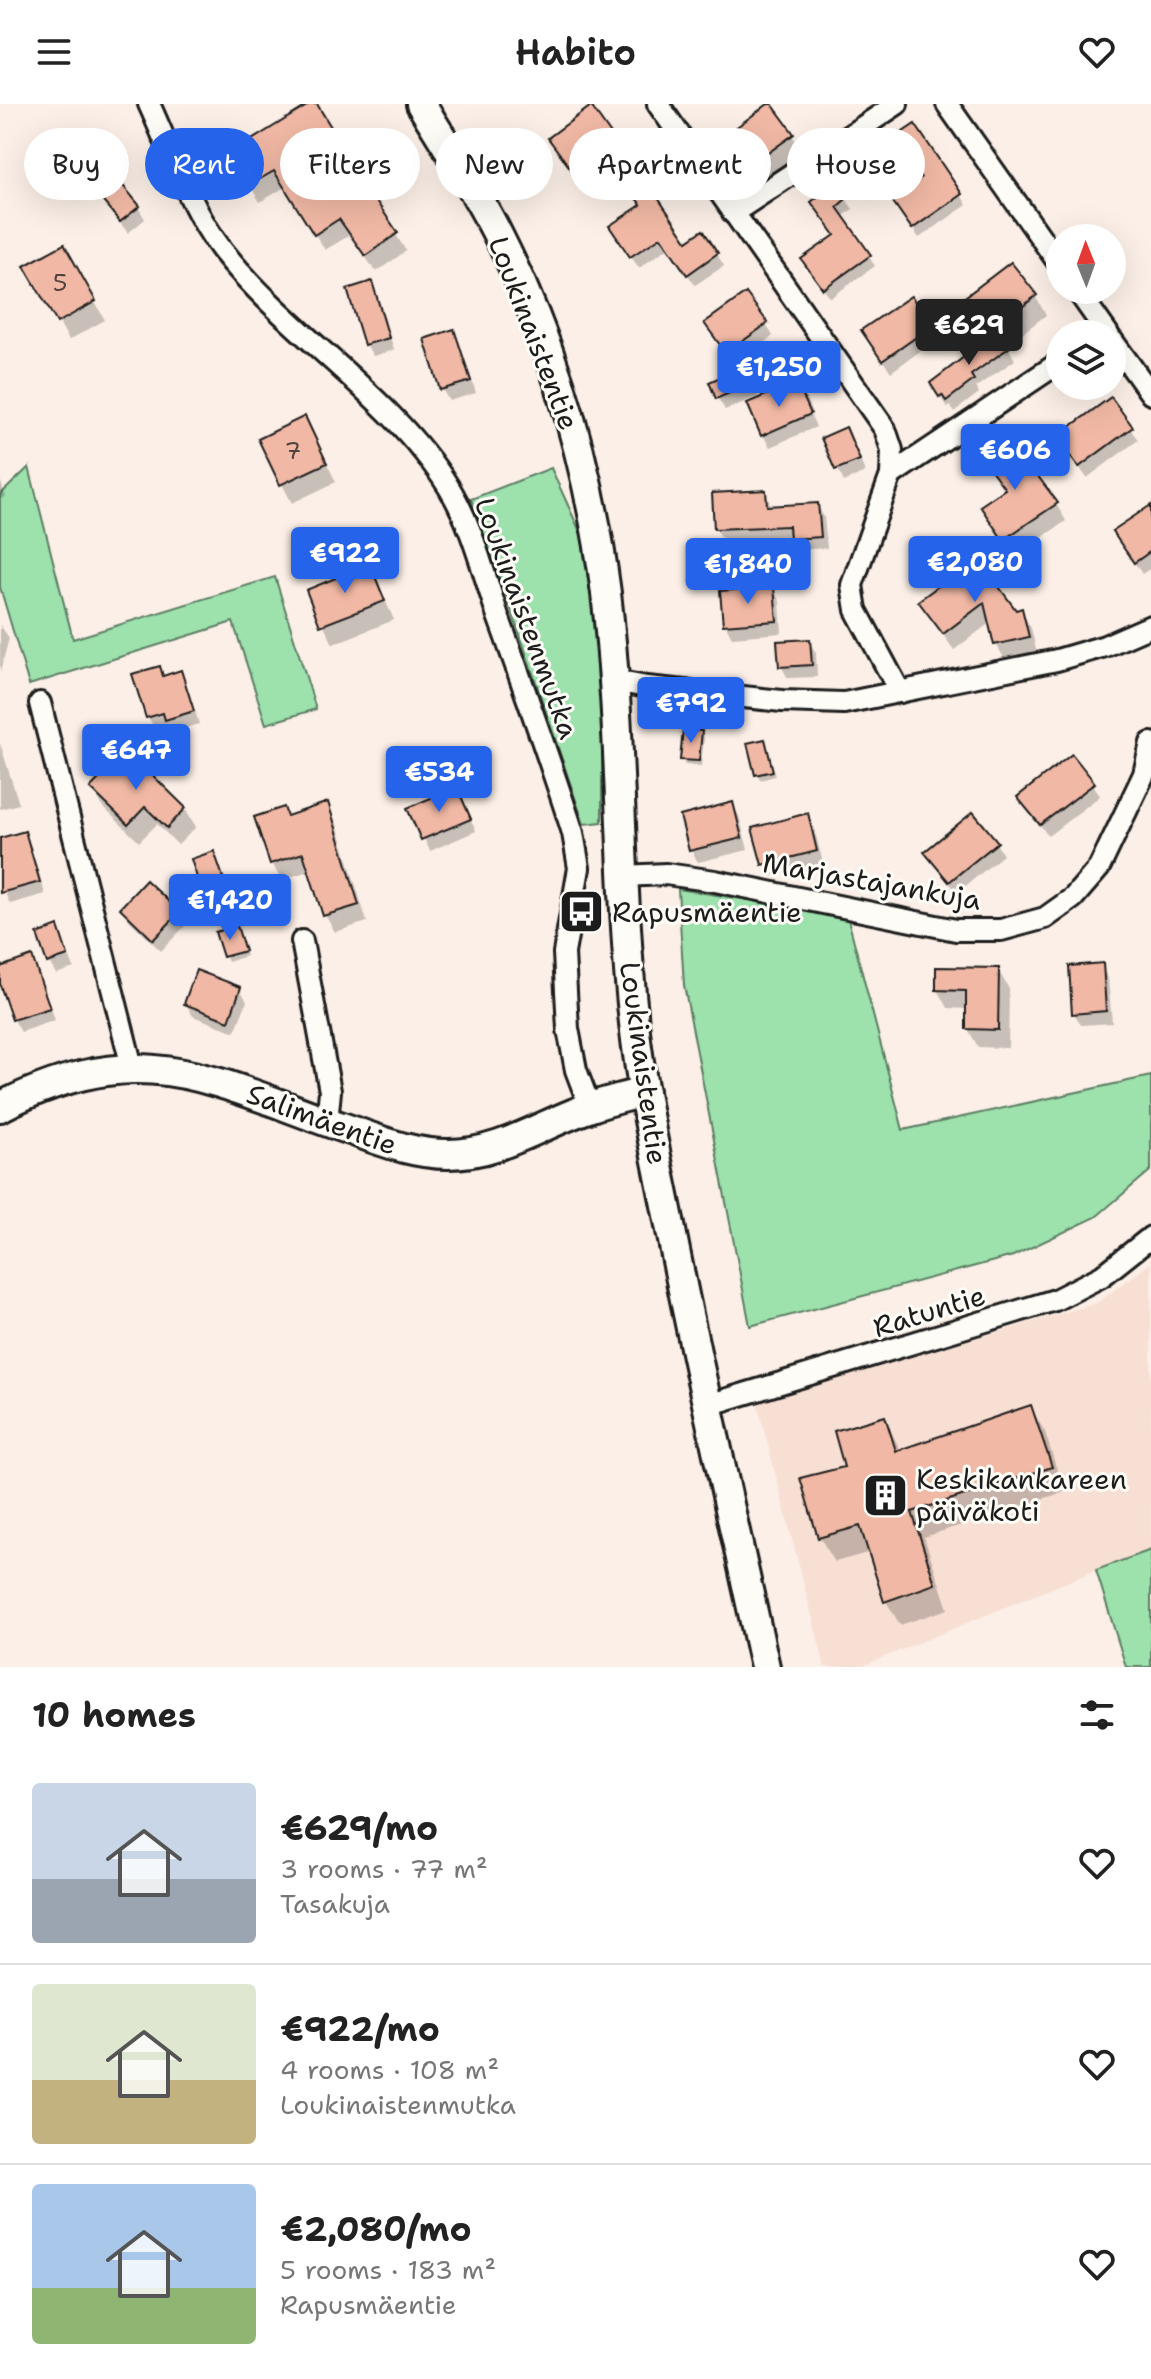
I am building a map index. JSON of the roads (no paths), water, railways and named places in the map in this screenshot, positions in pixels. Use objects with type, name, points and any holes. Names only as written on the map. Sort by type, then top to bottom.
[{"type":"street","name":"Loukinaistenmutka","points":[[149,104],[202,218],[222,249],[253,284],[391,418],[423,452],[449,487],[470,535],[573,833],[579,868],[564,953],[568,1029],[576,1070],[590,1107]]},
{"type":"street","name":"Loukinaistentie","points":[[421,104],[499,238],[531,307],[561,387],[582,460],[605,591],[614,681],[623,876],[634,1022],[644,1092],[765,1667]]},
{"type":"street","points":[[658,104],[885,429],[892,450],[891,475],[852,585],[856,610],[900,692]]},
{"type":"street","points":[[733,213],[897,104]]},
{"type":"street","points":[[947,104],[1046,245]]},
{"type":"street","points":[[1126,360],[1151,394]]},
{"type":"street","points":[[891,475],[1046,371]]},
{"type":"street","points":[[614,681],[782,701],[844,703],[1057,660],[1150,631]]},
{"type":"street","points":[[40,703],[132,1067]]},
{"type":"street","name":"Marjastajankuja","points":[[623,876],[666,874],[715,881],[956,930],[1001,930],[1045,918],[1073,898],[1099,868],[1144,774],[1151,743]]},
{"type":"street","points":[[302,941],[330,1091],[327,1122]]},
{"type":"street","name":"Salimäentie","points":[[0,1107],[33,1090],[78,1075],[132,1067],[187,1073],[410,1150],[449,1154],[483,1149],[525,1136],[590,1107],[644,1092]]},
{"type":"street","name":"Ratuntie","points":[[708,1405],[1055,1300],[1102,1276],[1151,1237]]},
{"type":"place","name":"Rapusmäentie","points":[[581,912]]},
{"type":"place","name":"Keskikankareen päiväkoti","points":[[885,1495]]}]
